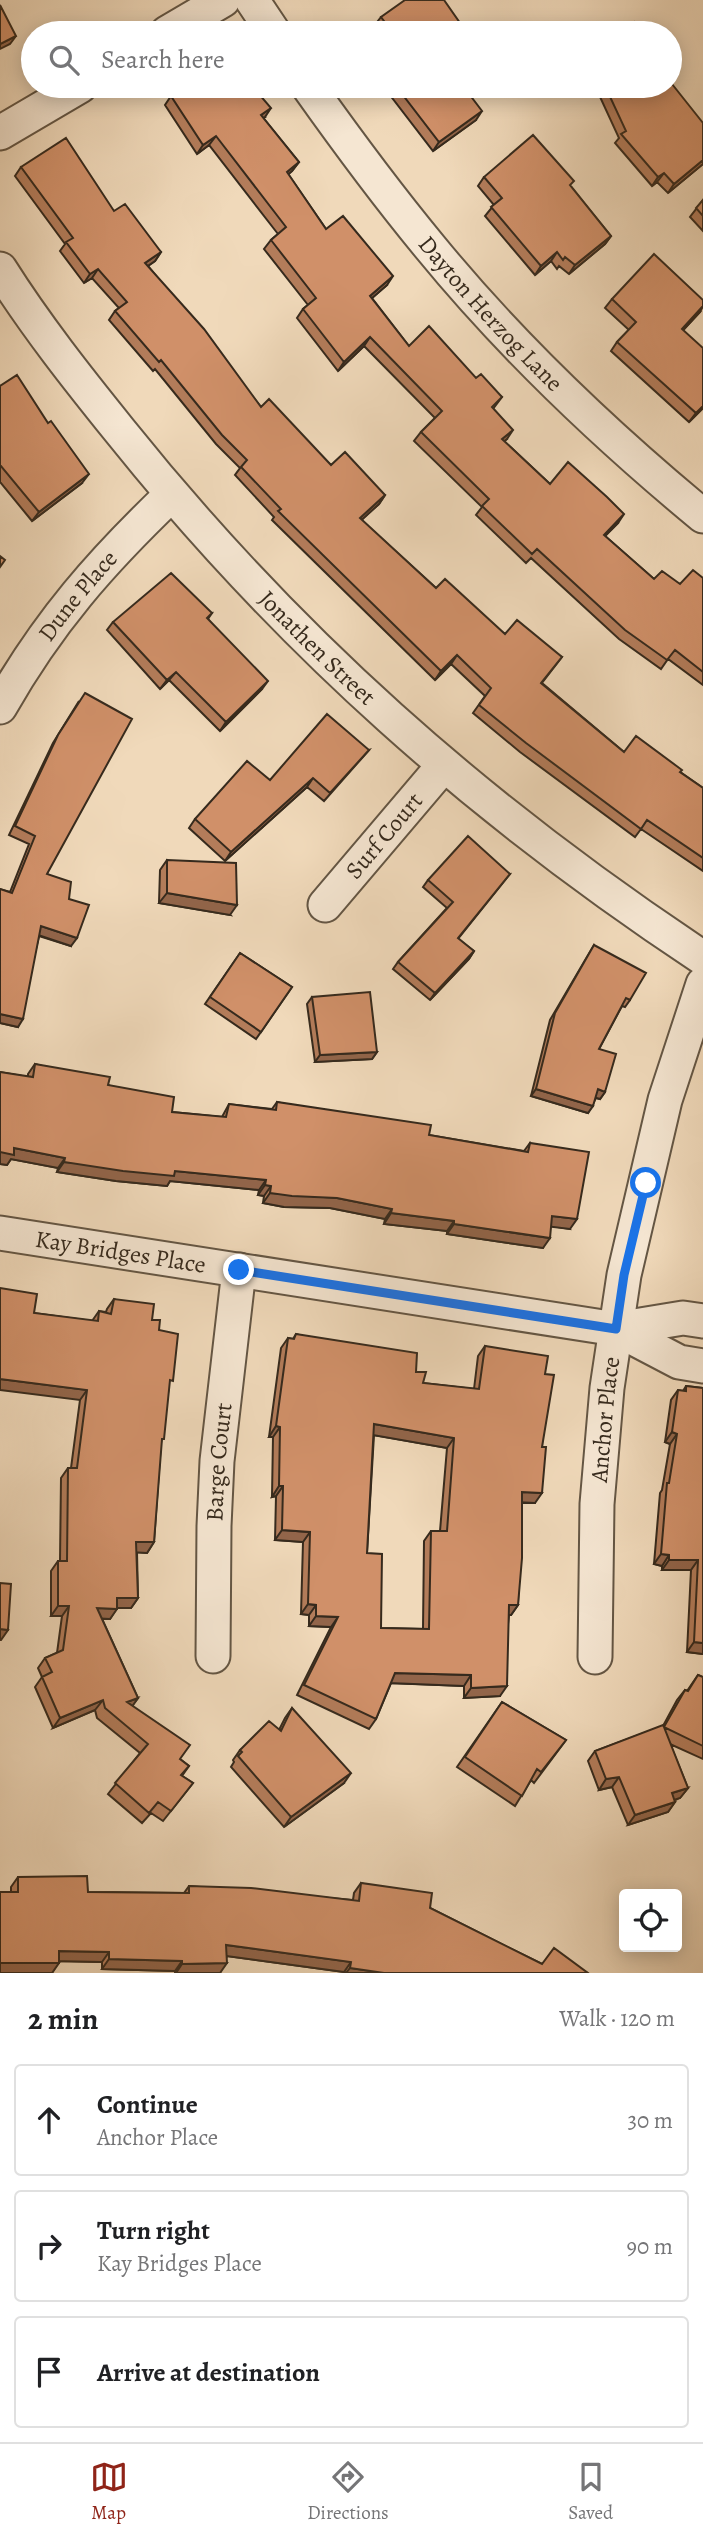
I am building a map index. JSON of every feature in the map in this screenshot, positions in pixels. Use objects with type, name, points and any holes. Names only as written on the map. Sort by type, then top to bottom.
[{"type":"street","points":[[187,21],[223,0]]},
{"type":"street","points":[[253,0],[266,21]]},
{"type":"street","points":[[0,134],[60,98]]},
{"type":"street","name":"Dayton Herzog Lane","points":[[317,98],[415,228],[503,330],[578,406],[703,516]]},
{"type":"street","name":"Jonathen Street","points":[[0,269],[73,372],[171,495],[255,588],[318,652],[443,766],[542,845],[638,915],[703,958]]},
{"type":"street","name":"Dune Place","points":[[0,707],[20,670],[64,608],[115,549],[171,495]]},
{"type":"street","name":"Surf Court","points":[[325,905],[443,766]]},
{"type":"street","name":"Anchor Place","points":[[595,1657],[597,1504],[607,1388],[624,1275],[665,1100],[703,984]]},
{"type":"street","name":"Kay Bridges Place","points":[[0,1233],[616,1329],[683,1318],[703,1321]]},
{"type":"street","name":"Barge Court","points":[[213,1656],[217,1461],[239,1270]]},
{"type":"street","name":"Kay Bridges Place","points":[[616,1329],[679,1362],[703,1366]]},
{"type":"building","points":[[405,0],[444,0],[459,21],[384,21],[381,17]]},
{"type":"building","points":[[0,5],[16,36],[0,44]]},
{"type":"building","points":[[682,97],[703,123],[703,160],[674,184],[664,173],[658,177],[621,134],[626,131],[611,98]]},
{"type":"building","points":[[172,98],[262,98],[271,108],[261,115],[299,162],[287,172],[326,229],[343,216],[393,276],[370,296],[409,346],[429,326],[476,378],[481,374],[502,397],[492,407],[513,430],[502,439],[550,484],[568,462],[607,497],[624,514],[604,535],[654,579],[662,571],[680,584],[693,570],[703,578],[703,672],[675,650],[667,660],[625,630],[537,549],[532,554],[482,506],[489,499],[421,432],[442,411],[370,337],[344,362],[303,309],[316,298],[271,240],[286,227],[216,136],[203,145]]},
{"type":"building","points":[[405,98],[472,98],[482,111],[439,142]]},
{"type":"building","points":[[533,135],[574,181],[570,185],[611,236],[575,265],[565,257],[563,260],[557,252],[541,266],[491,207],[502,198],[484,177]]},
{"type":"building","points":[[66,138],[114,211],[125,204],[161,252],[145,263],[204,329],[261,407],[269,399],[331,465],[345,452],[385,495],[360,518],[436,588],[445,579],[505,634],[517,620],[562,657],[541,683],[624,752],[636,736],[703,788],[703,858],[647,820],[641,829],[479,705],[491,688],[457,655],[441,671],[278,511],[281,509],[241,467],[247,460],[222,435],[161,360],[159,362],[115,311],[127,302],[98,269],[90,274],[66,242],[73,238],[21,167]]},
{"type":"building","points":[[703,200],[703,216],[696,208]]},
{"type":"building","points":[[654,254],[703,300],[703,306],[682,329],[703,348],[703,406],[696,413],[617,342],[636,322],[612,299]]},
{"type":"building","points":[[17,375],[48,423],[51,421],[89,474],[39,512],[0,465],[0,386]]},
{"type":"building","points":[[171,573],[212,613],[207,618],[268,681],[226,722],[176,672],[167,680],[113,622]]},
{"type":"building","points":[[85,693],[132,719],[47,874],[71,882],[69,899],[89,905],[77,938],[41,926],[23,1019],[0,1014],[0,889],[12,893],[35,836],[15,826],[58,735]]},
{"type":"building","points":[[327,714],[369,750],[330,793],[313,778],[231,852],[195,819],[247,761],[270,780]]},
{"type":"building","points":[[468,836],[510,874],[458,938],[474,951],[435,993],[398,962],[453,902],[428,880]]},
{"type":"building","points":[[167,860],[236,863],[237,905],[167,893]]},
{"type":"building","points":[[594,945],[646,973],[630,1000],[626,998],[599,1049],[616,1054],[605,1092],[598,1089],[593,1106],[536,1089],[555,1013]]},
{"type":"building","points":[[240,953],[292,987],[261,1032],[210,997]]},
{"type":"building","points":[[370,992],[377,1052],[320,1055],[312,997]]},
{"type":"building","points":[[35,1064],[110,1077],[108,1085],[174,1097],[172,1112],[226,1117],[229,1104],[276,1110],[277,1102],[431,1125],[429,1135],[528,1152],[530,1143],[589,1152],[577,1219],[552,1216],[550,1238],[391,1213],[392,1209],[337,1198],[270,1193],[271,1186],[265,1185],[266,1180],[175,1171],[174,1176],[123,1171],[64,1162],[65,1158],[14,1148],[14,1155],[0,1152],[0,1072],[33,1077]]},
{"type":"building","points":[[0,1288],[37,1294],[34,1313],[98,1321],[99,1311],[111,1314],[114,1299],[154,1304],[152,1320],[160,1320],[159,1330],[178,1334],[173,1381],[170,1380],[162,1439],[154,1542],[136,1542],[138,1598],[117,1598],[117,1609],[97,1608],[138,1698],[127,1702],[190,1745],[180,1759],[189,1766],[181,1775],[193,1783],[171,1811],[158,1802],[149,1813],[115,1783],[148,1744],[105,1708],[103,1700],[60,1718],[42,1677],[52,1672],[45,1658],[63,1650],[69,1606],[58,1606],[58,1561],[67,1561],[68,1468],[77,1468],[87,1390],[0,1379]]},
{"type":"building","points":[[296,1334],[417,1353],[416,1372],[426,1372],[423,1383],[479,1389],[485,1346],[548,1356],[545,1374],[554,1375],[542,1447],[546,1447],[542,1493],[522,1492],[522,1558],[518,1605],[509,1605],[507,1686],[471,1688],[471,1675],[395,1673],[376,1719],[304,1685],[338,1617],[316,1616],[316,1605],[308,1604],[310,1532],[282,1530],[283,1486],[279,1486],[280,1427],[276,1426],[288,1338],[294,1339]],"holes":[[[374,1424],[454,1438],[447,1531],[431,1531],[429,1629],[381,1628],[382,1554],[367,1553]]]},
{"type":"building","points":[[686,1386],[703,1388],[703,1643],[694,1642],[698,1560],[669,1560],[669,1555],[661,1554],[667,1483],[677,1434],[672,1432],[678,1390],[686,1391]]},
{"type":"building","points":[[0,1583],[11,1584],[8,1630],[0,1629]]},
{"type":"building","points":[[698,1675],[703,1677],[703,1746],[664,1727],[685,1690],[688,1691]]},
{"type":"building","points":[[502,1702],[566,1740],[541,1772],[537,1769],[522,1796],[465,1757]]},
{"type":"building","points":[[292,1708],[351,1773],[291,1817],[238,1756],[242,1752],[240,1750],[269,1721],[281,1731]]},
{"type":"building","points":[[663,1725],[688,1788],[672,1793],[675,1802],[635,1815],[619,1777],[606,1779],[595,1751]]},
{"type":"building","points":[[87,1876],[88,1892],[189,1893],[189,1886],[251,1888],[359,1901],[361,1883],[432,1893],[430,1908],[542,1964],[554,1948],[588,1973],[384,1973],[350,1968],[351,1962],[226,1945],[227,1963],[182,1964],[182,1961],[109,1959],[109,1952],[59,1951],[59,1963],[0,1963],[0,1892],[18,1892],[18,1877]]},
{"type":"route","points":[[239,1270],[616,1329],[624,1275],[646,1183]]}]
